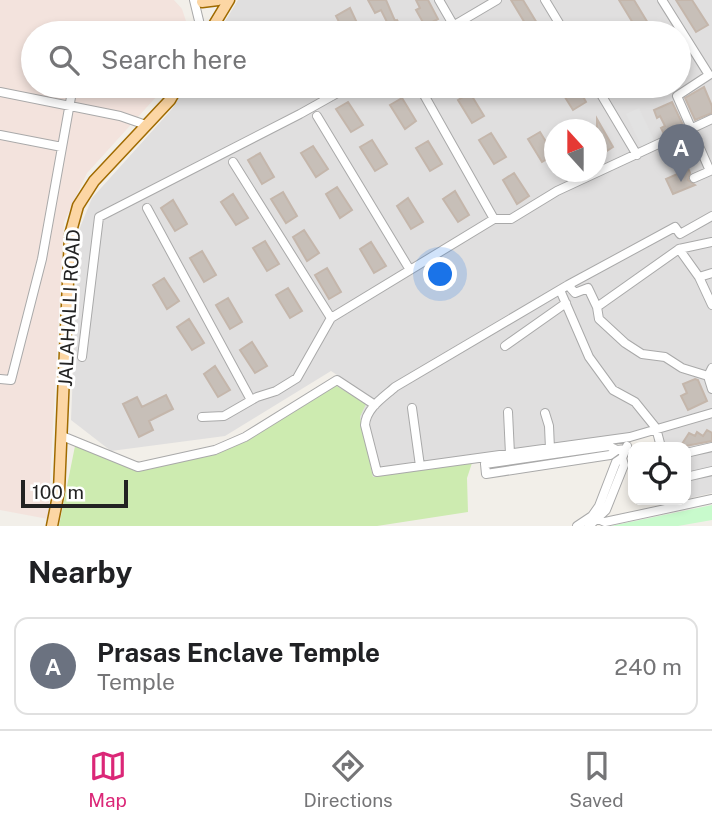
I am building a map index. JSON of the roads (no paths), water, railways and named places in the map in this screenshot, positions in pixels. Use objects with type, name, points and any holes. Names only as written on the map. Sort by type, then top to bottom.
[{"type":"main road","points":[[198,1],[218,0]]},
{"type":"main road","points":[[216,21],[229,0]]},
{"type":"main road","name":"JALAHALLI ROAD","points":[[52,526],[59,491],[70,235],[78,206],[94,181],[171,98]]},
{"type":"street","points":[[439,0],[451,21]]},
{"type":"street","points":[[462,21],[497,0]]},
{"type":"street","points":[[545,0],[558,21]]},
{"type":"street","points":[[662,0],[675,21]]},
{"type":"street","points":[[198,1],[222,12]]},
{"type":"street","points":[[198,1],[200,21]]},
{"type":"street","points":[[691,46],[709,75],[691,87]]},
{"type":"street","points":[[0,92],[21,96]]},
{"type":"street","points":[[30,98],[120,116],[146,125]]},
{"type":"street","points":[[0,379],[11,380],[42,259],[72,98]]},
{"type":"street","points":[[82,357],[99,217],[328,98]]},
{"type":"street","points":[[426,98],[494,219]]},
{"type":"street","points":[[603,98],[637,155]]},
{"type":"street","points":[[678,98],[710,171],[694,178]]},
{"type":"street","points":[[317,116],[410,270]]},
{"type":"street","points":[[202,417],[224,416],[297,378],[331,318],[494,219],[511,219],[557,191],[712,119]]},
{"type":"street","points":[[0,135],[62,147]]},
{"type":"street","points":[[233,162],[331,318]]},
{"type":"street","points":[[147,208],[251,400]]},
{"type":"street","points":[[680,233],[712,216]]},
{"type":"street","points":[[689,247],[675,228],[564,287],[395,387],[375,405],[365,418],[365,425],[377,472],[630,437],[712,413]]},
{"type":"street","points":[[597,307],[679,249],[712,242]]},
{"type":"street","points":[[679,249],[699,277],[712,305]]},
{"type":"street","points":[[699,277],[712,273]]},
{"type":"street","points":[[564,287],[566,303],[589,358],[618,395],[635,402],[656,428],[660,442]]},
{"type":"street","points":[[564,287],[575,293],[588,288],[597,307],[599,319],[625,343],[642,354],[665,357],[682,368],[710,372],[712,389]]},
{"type":"street","points":[[505,346],[566,303]]},
{"type":"street","points":[[62,436],[138,467],[215,450],[244,437],[337,380],[375,405]]},
{"type":"street","points":[[412,408],[420,466]]},
{"type":"street","points":[[508,412],[510,454]]},
{"type":"street","points":[[545,413],[549,426],[550,449]]},
{"type":"street","points":[[622,449],[609,446],[485,464],[486,474],[610,455],[622,449],[630,437]]},
{"type":"street","points":[[691,452],[712,447]]},
{"type":"street","points":[[589,526],[595,518],[616,462],[622,458],[622,449]]},
{"type":"street","points":[[691,476],[712,471]]},
{"type":"street","points":[[691,501],[712,499]]},
{"type":"street","points":[[577,526],[595,518],[605,522],[666,505]]},
{"type":"place","name":"Prasas Enclave Temple","points":[[681,182]]}]
